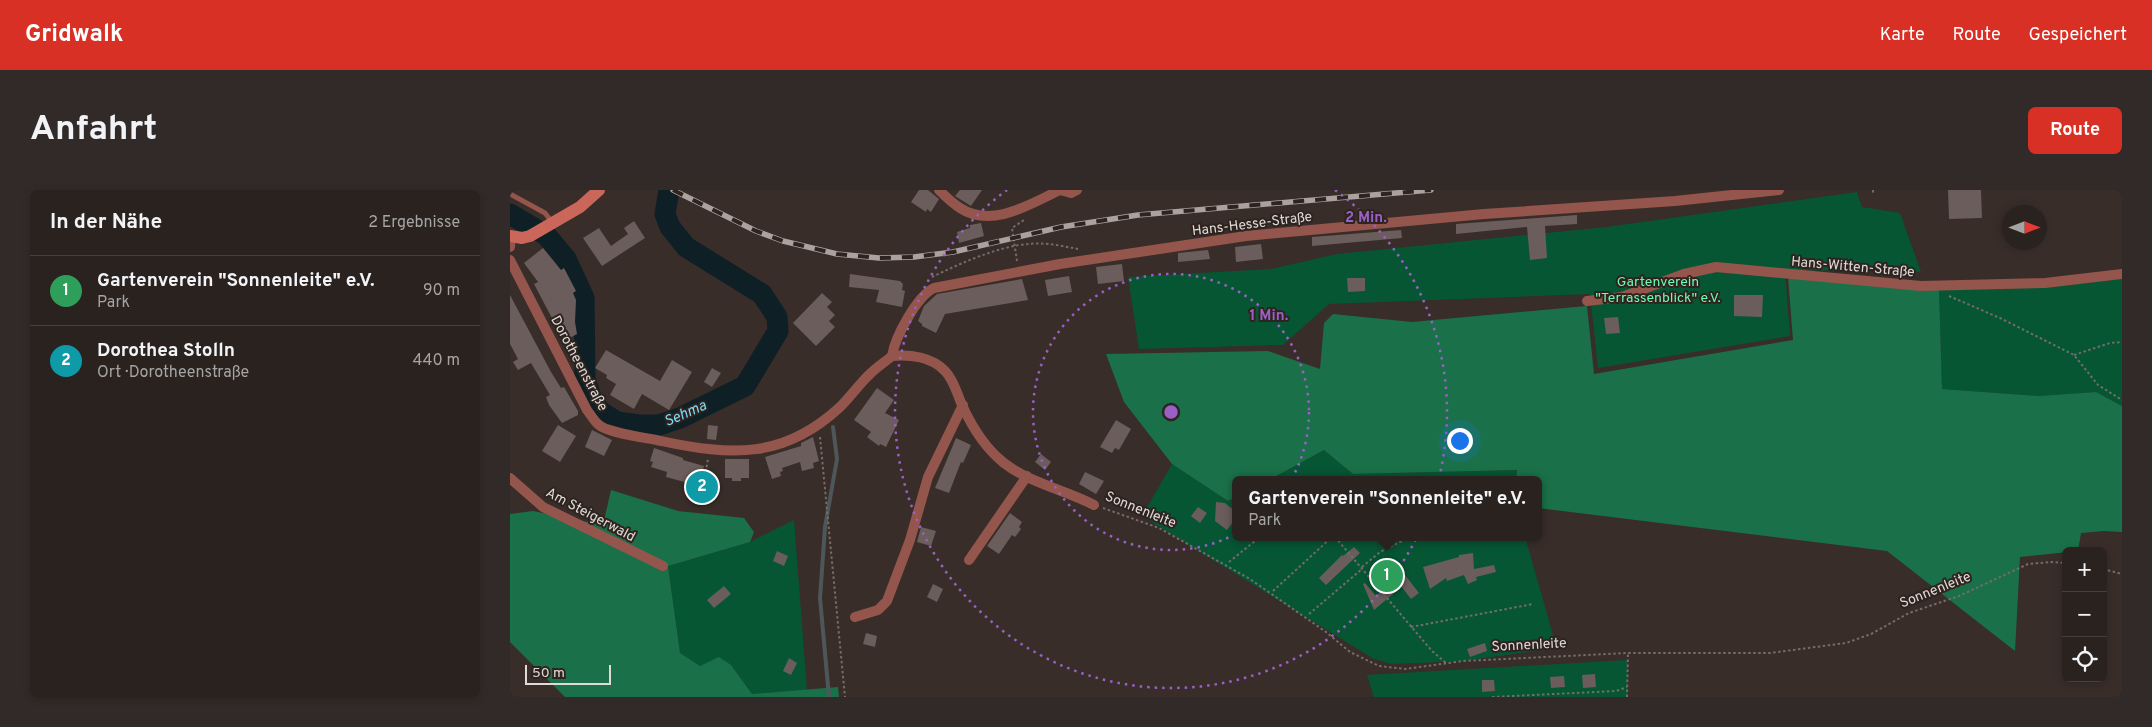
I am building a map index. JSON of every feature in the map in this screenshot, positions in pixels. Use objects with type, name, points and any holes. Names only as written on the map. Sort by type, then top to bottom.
[{"type":"main road","points":[[510,239],[530,236],[580,207],[599,190]]},
{"type":"street","points":[[939,190],[960,208],[972,213],[989,216],[1010,213],[1060,190],[1071,194],[1077,190]]},
{"type":"street","name":"Hans-Hesse-Straße","points":[[925,292],[934,288],[1069,263],[1246,236],[1475,215],[1675,201],[1779,190]]},
{"type":"street","name":"Dorotheenstraße","points":[[510,260],[587,410],[600,426],[620,432],[709,449],[748,451],[772,446],[793,439],[818,425],[841,406],[871,372],[892,356]]},
{"type":"street","name":"Hans-Witten-Straße","points":[[1587,300],[1622,297],[1684,274],[1716,267],[1920,286],[2045,283],[2122,274]]},
{"type":"street","points":[[892,356],[894,346],[903,328],[925,292]]},
{"type":"street","name":"Sonnenleite","points":[[892,356],[912,356],[927,359],[940,366],[951,379],[978,435],[1005,463],[1027,476],[1094,505]]},
{"type":"street","points":[[855,617],[878,610],[887,601],[910,540],[928,477],[963,405]]},
{"type":"street","points":[[968,560],[1027,476]]},
{"type":"street","name":"Am Steigerwald","points":[[510,478],[543,507],[663,566]]},
{"type":"lane","points":[[510,194],[545,213],[550,224]]},
{"type":"path","points":[[1019,273],[1012,228],[1031,216]]},
{"type":"path","points":[[925,292],[929,278],[954,266],[1015,246],[1030,244],[1058,245],[1079,249]]},
{"type":"path","points":[[1947,296],[2000,318],[2074,355],[2098,385],[2122,400]]},
{"type":"path","points":[[2074,355],[2110,343],[2122,342]]},
{"type":"path","points":[[818,425],[845,697]]},
{"type":"path","points":[[704,482],[709,449]]},
{"type":"path","name":"Sonnenleite","points":[[1094,505],[1168,533],[1250,580],[1326,632],[1350,652],[1379,666],[1405,669],[1446,663],[1628,652],[1770,653],[1846,644],[1871,634],[1909,613],[1959,596],[2028,564],[2062,563]]},
{"type":"path","points":[[1229,562],[1255,541]]},
{"type":"path","points":[[1273,591],[1329,541]]},
{"type":"path","points":[[1337,541],[1362,568],[1411,628],[1446,663]]},
{"type":"path","points":[[1309,614],[1380,552],[1402,541]]},
{"type":"path","points":[[2107,570],[2122,574]]},
{"type":"path","points":[[1411,628],[1533,604]]},
{"type":"path","points":[[1627,697],[1628,652]]},
{"type":"path","points":[[1492,697],[1595,692],[1627,688]]},
{"type":"green space","name":"Gartenverein \"Terrassenblick\" e.V.","points":[[1857,192],[1862,207],[1900,213],[1921,272],[1785,270],[1790,336],[1598,368],[1590,294],[1329,304],[1283,345],[1139,349],[1128,277],[1271,269],[1337,254],[1607,227]]},
{"type":"green space","points":[[1788,277],[1939,290],[1942,389],[2039,396],[2096,392],[2122,406],[2122,532],[2081,533],[2079,547],[2062,547],[2062,553],[2020,557],[2015,651],[1887,551],[1542,508],[1542,476],[1516,476],[1517,470],[1353,474],[1324,450],[1276,476],[1232,476],[1232,499],[1228,501],[1172,464],[1124,402],[1106,354],[1268,351],[1320,369],[1324,323],[1333,314],[1412,322],[1587,306],[1594,374],[1793,340]]},
{"type":"green space","points":[[2122,279],[2122,406],[2096,392],[2039,396],[1942,389],[1939,290],[2051,287]]},
{"type":"green space","points":[[1324,450],[1353,474],[1517,470],[1516,476],[1276,476]]},
{"type":"green space","points":[[1172,464],[1228,501],[1232,499],[1232,541],[1526,541],[1553,635],[1550,649],[1463,661],[1392,664],[1374,659],[1142,516]]},
{"type":"green space","points":[[611,490],[678,511],[744,518],[754,532],[750,542],[668,566],[680,653],[700,666],[719,657],[731,665],[752,694],[838,687],[839,697],[565,697],[510,642],[510,514],[533,511],[603,525]]},
{"type":"green space","points":[[794,520],[807,690],[752,694],[731,665],[700,666],[680,653],[668,566],[750,542]]},
{"type":"green space","points":[[1628,660],[1628,697],[1374,697],[1367,675]]},
{"type":"building","points":[[919,190],[928,190],[939,199],[931,212],[927,209],[926,212],[911,202]]},
{"type":"building","points":[[960,190],[982,190],[971,206],[955,196]]},
{"type":"building","points":[[1948,190],[1981,190],[1982,218],[1949,219]]},
{"type":"building","points":[[1577,215],[1577,224],[1545,226],[1547,258],[1530,260],[1527,227],[1456,234],[1456,224]]},
{"type":"building","points":[[634,221],[645,238],[602,266],[583,238],[599,228],[611,246],[628,234],[624,228]]},
{"type":"building","points":[[981,223],[984,236],[959,243],[957,232],[970,228],[970,225]]},
{"type":"building","points":[[1401,230],[1402,238],[1312,246],[1312,237]]},
{"type":"building","points":[[1261,244],[1263,259],[1236,262],[1235,247]]},
{"type":"building","points":[[543,248],[561,270],[564,268],[576,291],[573,293],[576,300],[575,322],[577,334],[564,341],[534,284],[538,282],[524,263]]},
{"type":"building","points":[[1208,250],[1210,259],[1178,262],[1178,253]]},
{"type":"building","points":[[1122,264],[1124,281],[1098,284],[1096,267]]},
{"type":"building","points":[[850,274],[900,281],[903,284],[902,290],[905,291],[902,307],[876,302],[879,290],[849,287]]},
{"type":"building","points":[[1069,276],[1072,292],[1048,296],[1045,280]]},
{"type":"building","points":[[1347,278],[1365,278],[1365,291],[1348,292]]},
{"type":"building","points":[[1022,279],[1028,300],[945,314],[936,333],[922,326],[918,321],[924,306],[937,294]]},
{"type":"building","points":[[822,293],[832,302],[827,307],[835,315],[829,321],[835,327],[816,346],[793,323]]},
{"type":"building","points":[[510,295],[551,372],[561,388],[564,387],[578,411],[578,415],[562,423],[549,405],[546,397],[550,395],[531,363],[518,370],[513,362],[518,359],[510,344]]},
{"type":"building","points":[[1734,295],[1763,295],[1762,317],[1734,316]]},
{"type":"building","points":[[1618,317],[1620,333],[1606,334],[1604,318]]},
{"type":"building","points":[[606,350],[660,381],[672,360],[692,372],[669,410],[642,394],[634,409],[610,395],[616,384],[606,378],[607,375],[595,368]]},
{"type":"building","points":[[712,368],[721,373],[712,387],[704,382]]},
{"type":"building","points":[[877,388],[894,400],[885,413],[899,420],[886,447],[880,444],[879,446],[867,437],[871,432],[854,420]]},
{"type":"building","points":[[1116,420],[1131,429],[1119,450],[1115,448],[1112,453],[1100,447]]},
{"type":"building","points":[[558,425],[576,436],[560,462],[542,451]]},
{"type":"building","points":[[708,425],[718,426],[716,440],[707,439]]},
{"type":"building","points":[[592,430],[612,440],[604,456],[585,447]]},
{"type":"building","points":[[813,437],[819,461],[813,463],[814,468],[802,471],[800,462],[782,468],[781,476],[772,479],[765,457],[801,446],[801,443]]},
{"type":"building","points":[[956,438],[971,445],[963,463],[961,462],[949,493],[935,488]]},
{"type":"building","points":[[654,448],[704,466],[699,486],[666,477],[667,472],[651,467],[653,462],[650,461]]},
{"type":"building","points":[[1041,454],[1051,462],[1045,470],[1035,462]]},
{"type":"building","points":[[725,459],[749,459],[749,478],[741,478],[741,481],[732,481],[732,478],[725,478]]},
{"type":"building","points":[[1085,472],[1104,481],[1096,494],[1079,484]]},
{"type":"building","points":[[1216,502],[1225,503],[1232,509],[1232,523],[1227,530],[1215,521]]},
{"type":"building","points":[[1198,507],[1207,513],[1200,523],[1191,516]]},
{"type":"building","points":[[1010,513],[1022,522],[1019,527],[1021,529],[1015,537],[1012,535],[999,554],[987,546]]},
{"type":"building","points":[[921,527],[936,531],[931,546],[917,542]]},
{"type":"building","points":[[1354,547],[1360,553],[1326,585],[1319,578],[1342,555]]},
{"type":"building","points":[[777,551],[788,556],[784,566],[773,561]]},
{"type":"building","points":[[1473,553],[1474,569],[1494,565],[1496,572],[1476,577],[1477,580],[1468,584],[1464,575],[1447,581],[1446,578],[1430,589],[1423,567],[1459,557],[1459,555]]},
{"type":"building","points":[[1405,575],[1419,593],[1411,599],[1397,581]]},
{"type":"building","points":[[1392,581],[1399,589],[1374,610],[1363,584],[1365,583],[1376,596]]},
{"type":"building","points":[[933,584],[943,589],[937,602],[927,597]]},
{"type":"building","points":[[724,586],[731,594],[714,608],[707,600]]},
{"type":"building","points":[[866,633],[877,636],[875,647],[863,644]]},
{"type":"building","points":[[1485,643],[1487,651],[1470,657],[1467,649]]},
{"type":"building","points":[[789,658],[797,663],[791,675],[783,671]]},
{"type":"building","points":[[1595,674],[1596,687],[1583,688],[1582,675]]},
{"type":"building","points":[[1564,676],[1565,687],[1551,688],[1550,677]]},
{"type":"building","points":[[1482,680],[1494,680],[1495,691],[1482,692]]},
{"type":"waterway","name":"Sehma","points":[[510,214],[546,235],[566,259],[584,298],[585,379],[592,400],[601,412],[617,422],[659,425],[680,418],[745,386],[778,331],[777,317],[762,294],[686,247],[670,227],[665,214],[669,190]]},
{"type":"waterway","points":[[829,697],[820,598],[825,527],[837,459],[833,427]]},
{"type":"railway","points":[[673,190],[756,231],[783,241],[837,254],[879,258],[914,257],[953,252],[1061,227],[1138,215],[1431,190]]},
{"type":"place","name":"Dorothea Stolln","points":[[702,487]]},
{"type":"place","name":"Gartenverein \"Sonnenleite\" e.V.","points":[[1387,576]]}]
